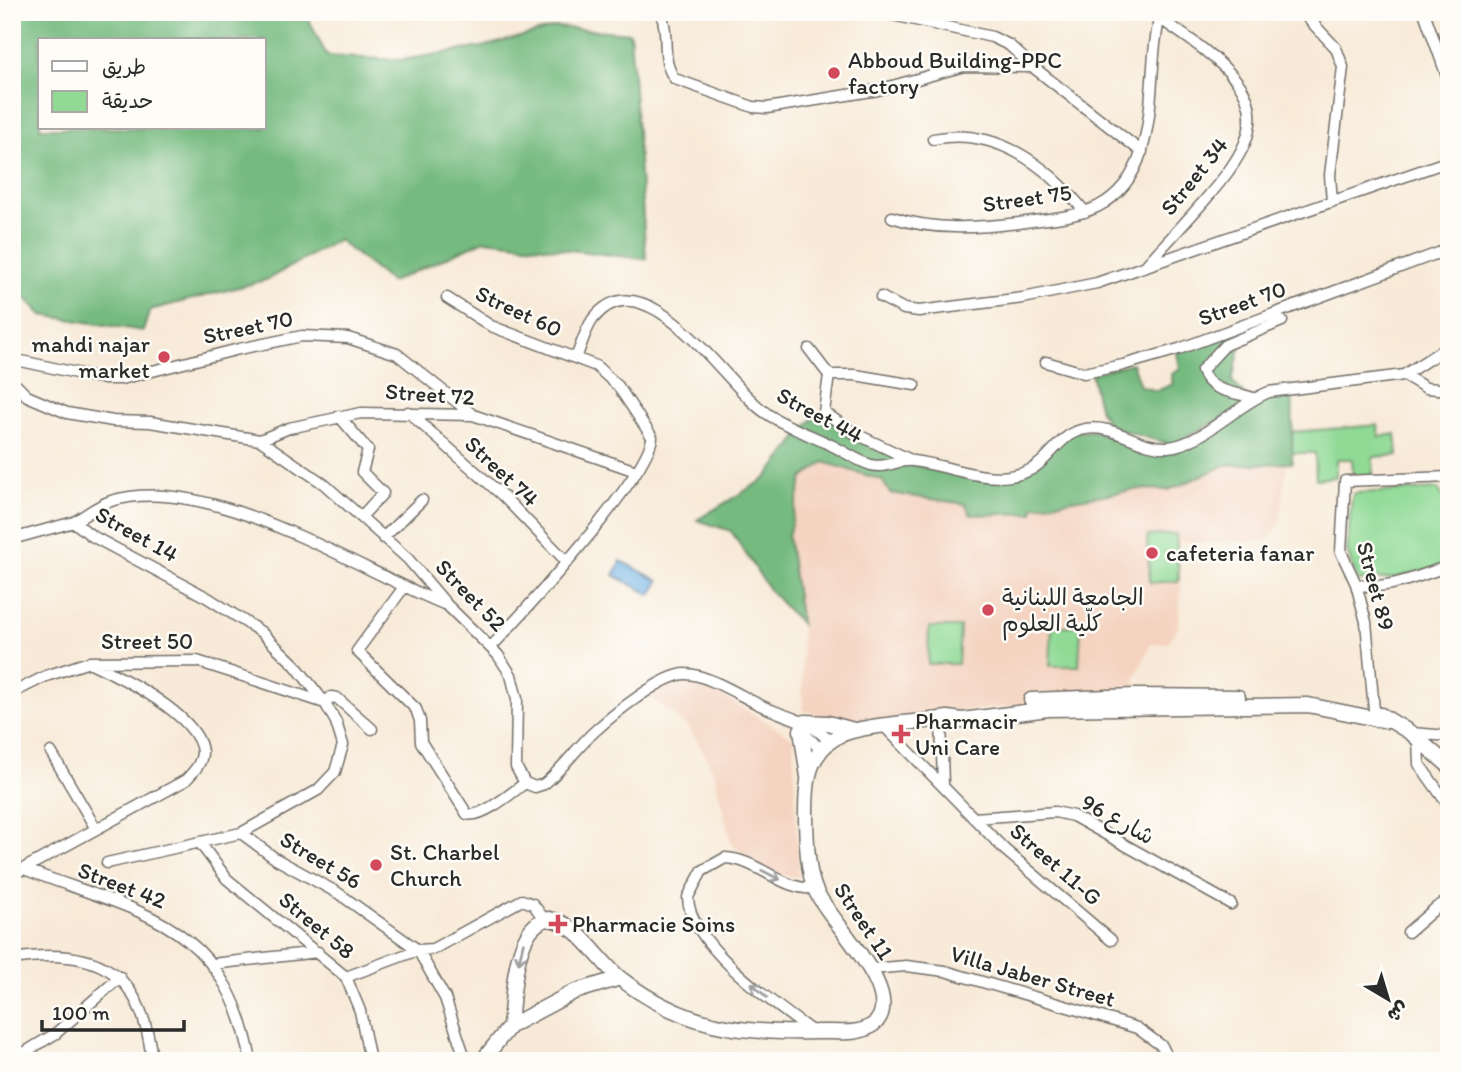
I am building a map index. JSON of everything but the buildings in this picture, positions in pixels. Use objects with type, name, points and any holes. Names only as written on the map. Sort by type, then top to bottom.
[{"type":"street","points":[[660,12],[665,23],[667,65],[675,79],[753,107],[788,106],[878,90],[964,66],[1032,68]]},
{"type":"street","points":[[879,12],[992,37],[1009,45],[1032,68],[1142,152]]},
{"type":"street","points":[[1302,12],[1336,48],[1343,68],[1330,174],[1332,202]]},
{"type":"street","points":[[1424,12],[1449,82]]},
{"type":"street","name":"Street 34","points":[[1147,264],[1228,174],[1246,146],[1250,124],[1247,98],[1234,78],[1160,15]]},
{"type":"street","name":"Street 75","points":[[892,217],[934,227],[991,227],[1085,212],[1111,197],[1142,152],[1149,133],[1155,42],[1160,15]]},
{"type":"street","points":[[1127,141],[1149,133]]},
{"type":"street","points":[[933,139],[963,135],[996,142],[1050,173],[1085,212]]},
{"type":"street","name":"Street 34","points":[[881,297],[897,307],[919,311],[1084,286],[1449,160]]},
{"type":"street","name":"Street 70","points":[[1046,362],[1084,373],[1123,365],[1179,349],[1449,249]]},
{"type":"street","name":"Street 60","points":[[447,299],[491,326],[576,358]]},
{"type":"street","name":"Street 44","points":[[576,358],[593,320],[603,311],[622,302],[646,303],[656,307],[679,328],[765,413],[871,465],[913,461],[987,476],[1014,475],[1034,468],[1070,434],[1094,428],[1165,448],[1175,446],[1198,436],[1253,398],[1282,389],[1404,375],[1449,346]]},
{"type":"street","points":[[1253,398],[1219,389],[1205,378],[1202,370],[1225,345],[1282,321]]},
{"type":"street","name":"Street 70","points":[[12,359],[104,379],[121,379],[302,336],[348,338],[397,354],[473,415]]},
{"type":"street","points":[[809,349],[829,375],[824,412],[854,433],[913,461]]},
{"type":"street","points":[[492,646],[567,562],[636,471],[652,445],[648,427],[608,376],[596,366],[576,358]]},
{"type":"street","points":[[829,375],[855,375],[915,384]]},
{"type":"street","points":[[1404,375],[1426,388],[1449,390]]},
{"type":"street","name":"Street 52","points":[[12,381],[27,396],[67,414],[113,421],[160,423],[260,440],[295,462],[408,559],[447,605],[492,646],[511,675],[517,699],[516,767],[525,783]]},
{"type":"street","name":"Street 72","points":[[260,440],[289,428],[339,416],[384,411],[473,415],[636,471]]},
{"type":"street","name":"Street 74","points":[[408,412],[503,496],[567,562]]},
{"type":"street","points":[[339,416],[366,446],[369,454],[362,472],[383,493],[361,517]]},
{"type":"street","name":"Street 89","points":[[1379,717],[1371,650],[1356,584],[1341,552],[1345,481],[1449,477]]},
{"type":"street","name":"Street 14","points":[[325,703],[295,665],[261,632],[208,598],[92,536],[74,522],[106,503],[148,495],[189,499],[230,508],[447,605]]},
{"type":"street","points":[[383,538],[422,500]]},
{"type":"street","points":[[12,539],[74,522]]},
{"type":"street","points":[[1356,584],[1370,588],[1449,566]]},
{"type":"street","points":[[404,586],[357,651],[416,709],[420,721],[421,742],[464,811],[474,815],[503,800],[525,783],[535,786],[544,784],[596,730],[658,684],[681,674],[712,682],[801,724],[825,746],[859,731],[944,719],[981,706],[1051,699],[1346,702],[1415,736],[1449,766]]},
{"type":"street","name":"Street 50","points":[[89,662],[197,661],[325,703],[331,697],[337,698],[372,729]]},
{"type":"street","points":[[12,692],[46,676],[89,662]]},
{"type":"street","name":"Street 50","points":[[12,875],[186,780],[200,764],[202,751],[197,738],[164,704],[89,662]]},
{"type":"street","points":[[107,863],[241,833],[302,800],[335,772],[343,745],[336,722],[325,703]]},
{"type":"street","points":[[943,785],[944,719]]},
{"type":"street","points":[[801,724],[828,723],[859,731]]},
{"type":"street","points":[[801,724],[808,779]]},
{"type":"street","points":[[885,727],[943,785]]},
{"type":"street","points":[[1415,736],[1449,736]]},
{"type":"street","points":[[1415,736],[1419,764],[1449,806]]},
{"type":"street","name":"Street 11","points":[[544,919],[562,923],[620,978],[663,1005],[714,1026],[757,1033],[859,1031],[877,1020],[884,1000],[871,969],[831,917],[814,888],[809,858],[808,779],[825,746]]},
{"type":"street","points":[[51,752],[96,829]]},
{"type":"street","name":"Street 11-G","points":[[943,785],[1035,878],[1111,940]]},
{"type":"street","name":"شارع 96","points":[[974,818],[1055,812],[1073,816],[1231,904]]},
{"type":"street","name":"Street 56","points":[[241,833],[276,859],[338,893],[418,950],[445,998],[466,1061]]},
{"type":"street","name":"Street 58","points":[[200,843],[227,879],[346,977],[360,1011],[370,1061]]},
{"type":"street","points":[[813,1032],[774,1004],[713,947],[694,923],[688,897],[702,871],[725,858],[737,858],[801,889],[814,888]]},
{"type":"street","name":"Street 42","points":[[24,869],[154,917],[182,933],[212,964],[234,1007],[251,1061]]},
{"type":"street","points":[[346,977],[418,950],[432,949],[522,900],[533,904],[544,919],[532,926],[521,946],[510,1026]]},
{"type":"street","points":[[1408,932],[1449,900]]},
{"type":"street","points":[[212,964],[318,952]]},
{"type":"street","points":[[12,959],[61,956],[89,961],[120,977],[136,997],[142,1010],[152,1061]]},
{"type":"street","name":"Villa Jaber Street","points":[[871,969],[906,966],[945,971],[1137,1028],[1162,1046],[1169,1061]]},
{"type":"street","points":[[12,1060],[55,1034],[120,977]]},
{"type":"street","points":[[482,1061],[510,1026],[574,992],[620,978]]},
{"type":"shaded area","name":"الجامعة اللبنانية كلّية العلوم","points":[[825,462],[882,480],[890,493],[1033,512],[1033,506],[1140,489],[1169,490],[1226,465],[1287,463],[1280,525],[1268,541],[1179,543],[1181,590],[1178,628],[1168,643],[1151,644],[1136,676],[1135,696],[961,711],[859,731],[803,710],[801,624],[788,536],[803,478]]},
{"type":"shaded area","points":[[687,680],[711,689],[793,738],[799,877],[775,876],[731,844],[714,772],[690,729],[652,698],[671,684]]},
{"type":"green space","points":[[12,12],[305,12],[327,56],[400,60],[482,47],[557,27],[630,33],[646,259],[485,240],[391,282],[338,240],[266,280],[150,310],[143,331],[42,315],[12,284]]},
{"type":"green space","points":[[1246,324],[1232,381],[1247,398],[1293,388],[1292,463],[1226,465],[1169,490],[1140,489],[1034,506],[1033,513],[971,515],[965,504],[890,493],[882,480],[824,462],[803,478],[788,536],[801,624],[770,591],[731,531],[697,520],[766,478],[817,413],[912,465],[999,477],[1040,459],[1065,432],[1094,431],[1173,453],[1230,422],[1230,414],[1172,445],[1110,427],[1100,411],[1091,374],[1132,363],[1140,386],[1157,391],[1173,384],[1171,375],[1180,368],[1177,352]]},
{"type":"green space","points":[[1378,425],[1379,437],[1396,434],[1398,455],[1373,457],[1373,475],[1353,476],[1352,459],[1336,459],[1336,477],[1316,479],[1315,453],[1292,453],[1292,432]]},
{"type":"green space","points":[[1438,489],[1449,507],[1449,564],[1395,578],[1358,581],[1347,551],[1352,497],[1355,493]]},
{"type":"green space","points":[[1176,534],[1179,581],[1150,583],[1147,536]]},
{"type":"green space","points":[[1052,626],[1081,626],[1079,666],[1050,666]]},
{"type":"green space","points":[[929,627],[960,627],[958,664],[928,664]]},
{"type":"water","points":[[621,561],[659,581],[651,595],[614,575]]},
{"type":"place","name":"Abboud Building-PPC factory","points":[[834,73]]},
{"type":"place","name":"mahdi najar market","points":[[164,357]]},
{"type":"place","name":"cafeteria fanar","points":[[1152,553]]},
{"type":"place","name":"الجامعة اللبنانية كلّية العلوم","points":[[988,610]]},
{"type":"place","name":"Pharmacir Uni Care","points":[[901,734]]},
{"type":"place","name":"St. Charbel Church","points":[[376,865]]},
{"type":"place","name":"Pharmacie Soins","points":[[558,924]]}]
